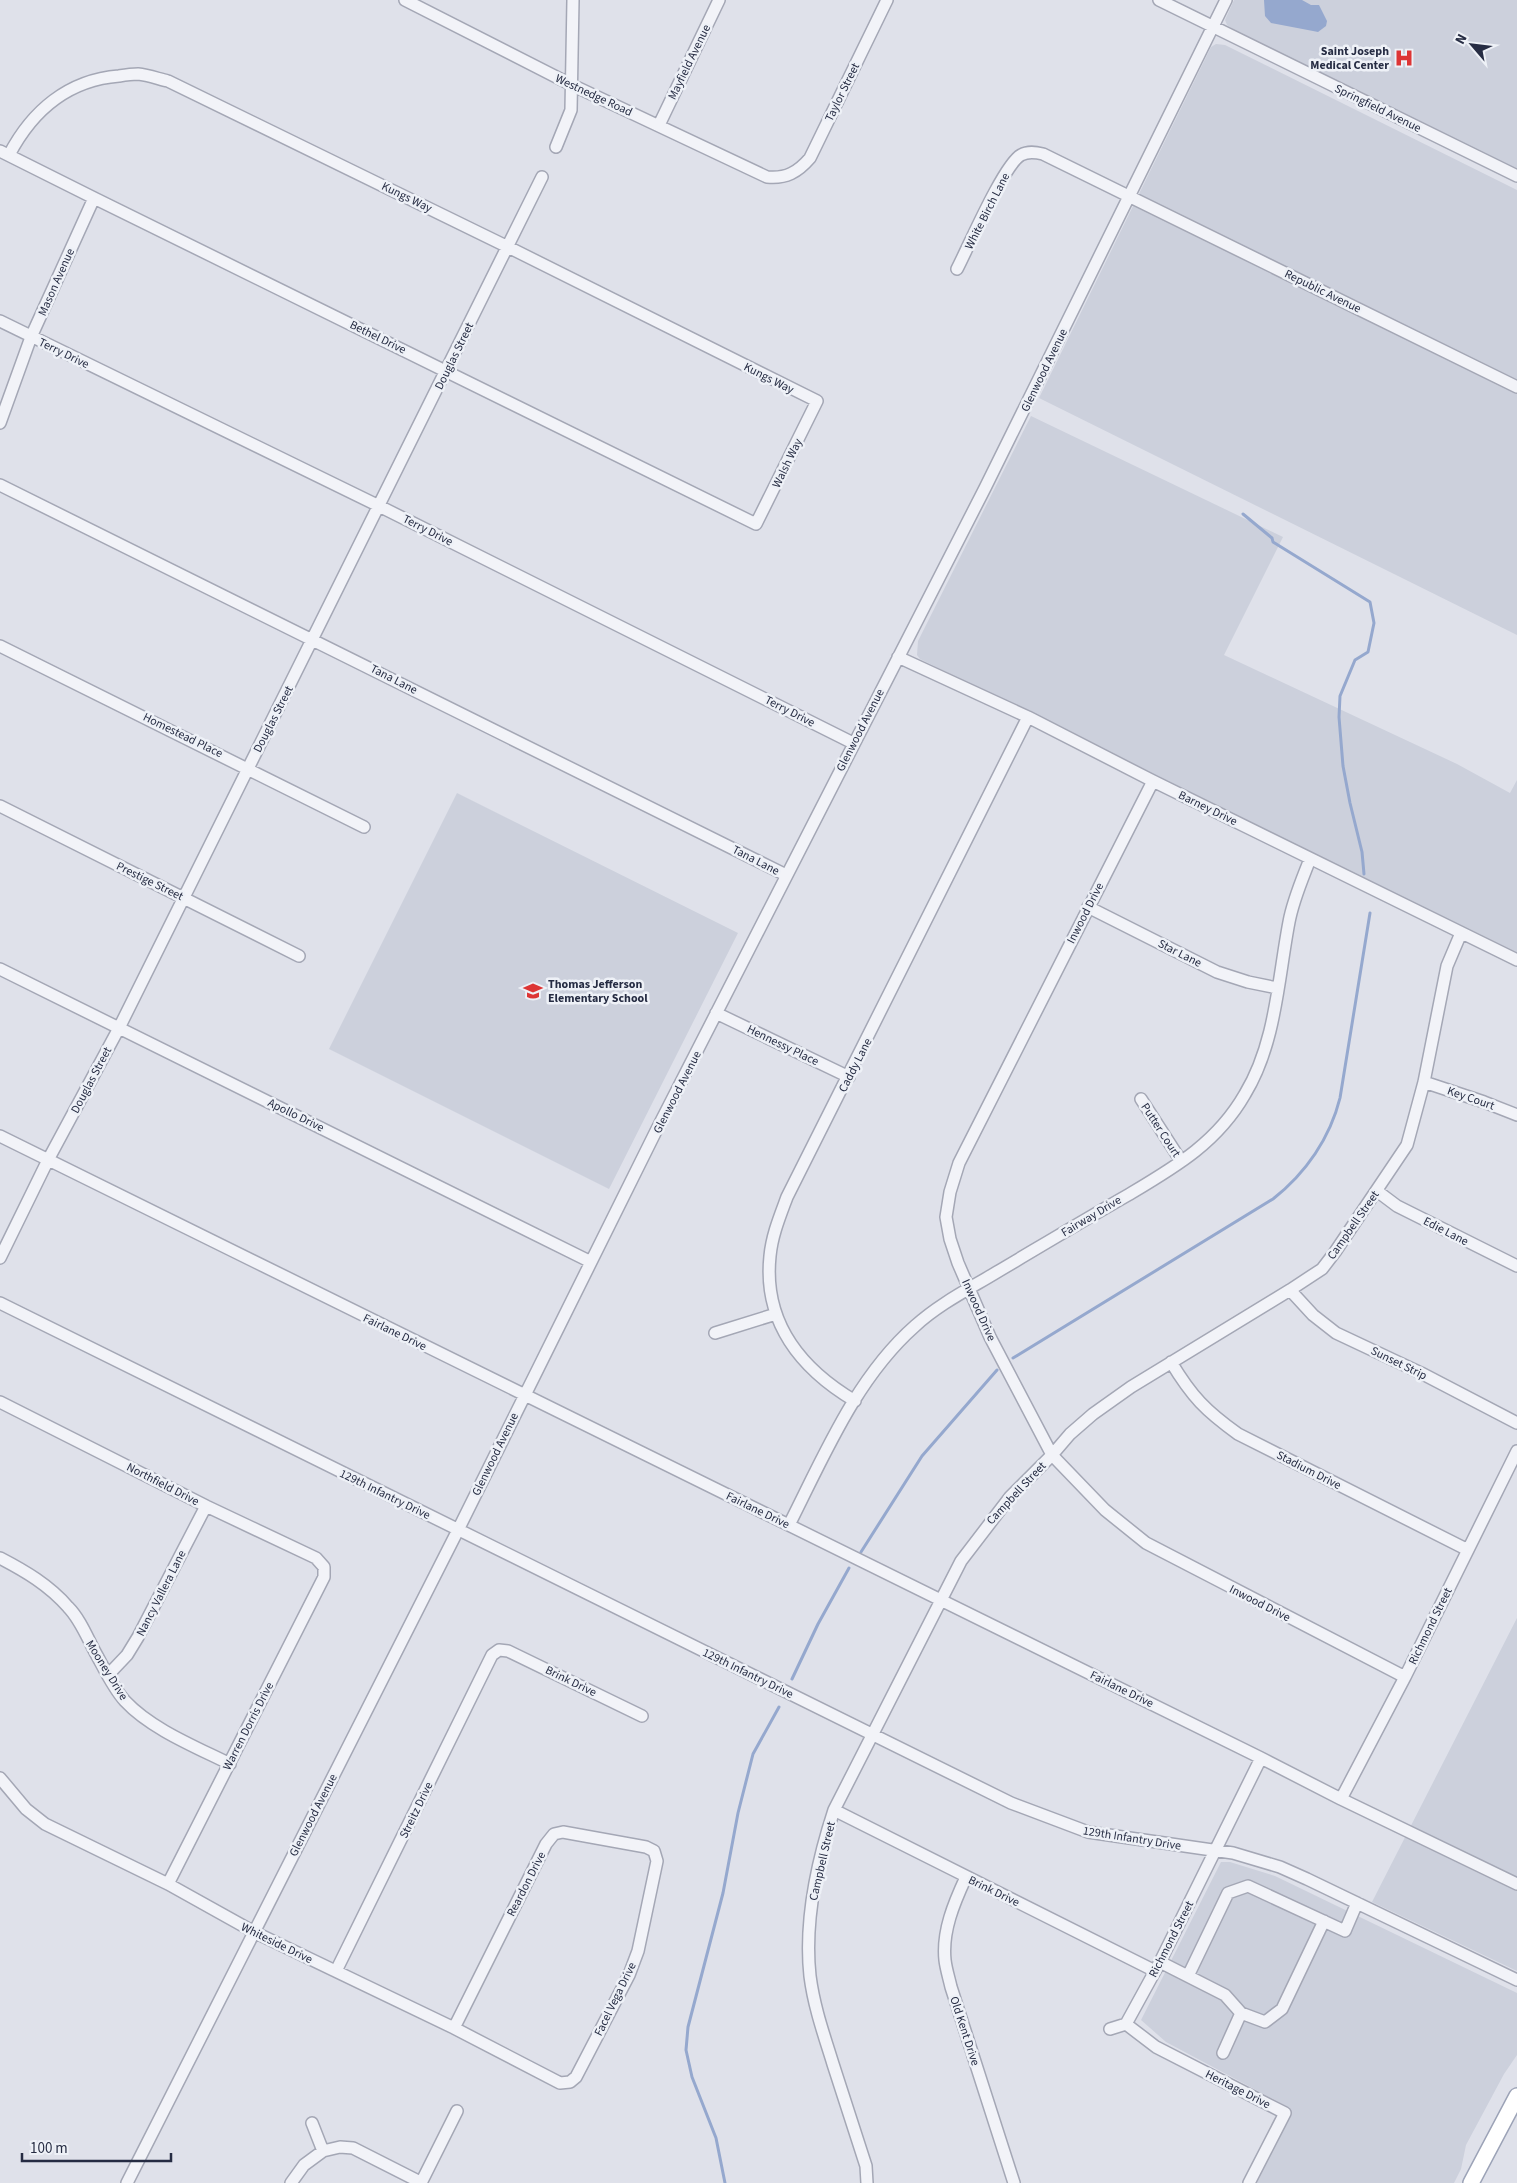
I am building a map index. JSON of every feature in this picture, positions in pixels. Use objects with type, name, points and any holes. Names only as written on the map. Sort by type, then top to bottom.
[{"type":"main road","points":[[1471,2183],[1517,2096]]},
{"type":"street","name":"Westnedge Road","points":[[404,0],[572,85],[767,177],[778,178],[788,176]]},
{"type":"street","points":[[556,147],[570,110],[573,0]]},
{"type":"street","name":"Mayfield Avenue","points":[[659,125],[720,0]]},
{"type":"street","name":"Taylor Street","points":[[788,176],[802,168],[810,158],[887,0]]},
{"type":"street","name":"Springfield Avenue","points":[[1159,0],[1517,176]]},
{"type":"street","name":"Glenwood Avenue","points":[[127,2183],[458,1530],[716,1013],[1002,453],[1226,0]]},
{"type":"street","name":"Kungs Way","points":[[5,153],[31,120],[51,102],[77,85],[105,77],[138,74],[168,81],[817,401]]},
{"type":"street","name":"White Birch Lane","points":[[957,269],[1004,176],[1020,155],[1031,152],[1043,154],[1129,195]]},
{"type":"street","name":"Bethel Drive","points":[[5,153],[756,524]]},
{"type":"street","name":"Douglas Street","points":[[0,1258],[48,1160],[119,1028],[542,177]]},
{"type":"street","name":"Republic Avenue","points":[[1129,195],[1517,387]]},
{"type":"street","name":"Mason Avenue","points":[[0,423],[31,337],[94,198]]},
{"type":"street","name":"Terry Drive","points":[[0,321],[379,506],[853,743]]},
{"type":"street","name":"Walsh Way","points":[[756,524],[817,401]]},
{"type":"street","name":"Tana Lane","points":[[0,485],[314,639],[786,875]]},
{"type":"street","name":"Homestead Place","points":[[0,646],[364,827]]},
{"type":"street","name":"Barney Drive","points":[[898,657],[1028,717],[1153,781],[1517,960]]},
{"type":"street","name":"Caddy Lane","points":[[855,1401],[833,1388],[807,1366],[789,1343],[776,1314],[770,1283],[770,1256],[776,1225],[1028,717]]},
{"type":"street","name":"Inwood Drive","points":[[1153,781],[959,1164],[950,1192],[946,1217],[950,1240],[990,1337],[1052,1455],[1105,1510],[1146,1543],[1405,1677]]},
{"type":"street","name":"Prestige Street","points":[[0,806],[299,956]]},
{"type":"street","name":"Fairway Drive","points":[[789,1525],[855,1401],[885,1354],[910,1331],[941,1306],[1181,1161],[1206,1143],[1226,1123],[1246,1094],[1262,1062],[1295,895],[1310,858]]},
{"type":"street","name":"Star Lane","points":[[1088,907],[1217,972],[1248,982],[1277,988]]},
{"type":"street","name":"Campbell Street","points":[[867,2183],[866,2166],[817,2014],[810,1976],[808,1941],[810,1916],[826,1833],[834,1810],[961,1561],[985,1527],[1010,1497],[1070,1434],[1118,1395],[1322,1269],[1407,1145],[1424,1082],[1447,966],[1461,933]]},
{"type":"street","name":"Apollo Drive","points":[[0,969],[591,1262]]},
{"type":"street","name":"Hennessy Place","points":[[716,1013],[849,1077]]},
{"type":"street","name":"Key Court","points":[[1424,1082],[1484,1102],[1517,1116]]},
{"type":"street","name":"Putter Court","points":[[1142,1099],[1181,1161]]},
{"type":"street","name":"Fairlane Drive","points":[[0,1136],[1341,1799],[1517,1884]]},
{"type":"street","name":"Edie Lane","points":[[1377,1191],[1405,1210],[1517,1266]]},
{"type":"street","name":"Sunset Strip","points":[[1290,1290],[1313,1316],[1336,1333],[1420,1373],[1517,1423]]},
{"type":"street","name":"129th Infantry Drive","points":[[0,1303],[1011,1803],[1088,1832],[1216,1850],[1254,1858],[1280,1867],[1517,1980]]},
{"type":"street","points":[[715,1333],[776,1314]]},
{"type":"street","name":"Stadium Drive","points":[[1171,1362],[1194,1396],[1210,1414],[1238,1434],[1468,1550]]},
{"type":"street","name":"Northfield Drive","points":[[0,1402],[206,1506],[316,1558],[324,1567]]},
{"type":"street","name":"Richmond Street","points":[[1341,1799],[1405,1677],[1517,1451]]},
{"type":"street","name":"Nancy Vallera Lane","points":[[108,1675],[127,1655],[138,1637],[206,1506]]},
{"type":"street","name":"Mooney Drive","points":[[0,1558],[26,1571],[52,1591],[69,1608],[125,1701],[146,1718],[180,1739],[230,1764]]},
{"type":"street","name":"Warren Dorris Drive","points":[[168,1884],[324,1577],[324,1567]]},
{"type":"street","name":"Brink Drive","points":[[499,1650],[508,1650],[642,1716]]},
{"type":"street","name":"Streitz Drive","points":[[336,1971],[492,1655],[499,1650]]},
{"type":"street","name":"Richmond Street","points":[[1126,2024],[1158,1966],[1261,1758]]},
{"type":"street","name":"Whiteside Drive","points":[[0,1778],[26,1808],[45,1824],[168,1884],[254,1932],[454,2028],[560,2083],[570,2082]]},
{"type":"street","name":"Brink Drive","points":[[834,1810],[966,1877],[1158,1966],[1188,1976],[1225,1995],[1241,2013]]},
{"type":"street","name":"Reardon Drive","points":[[454,2028],[546,1844],[554,1834],[563,1832],[646,1847],[654,1851]]},
{"type":"street","name":"Facel Vega Drive","points":[[570,2082],[581,2069],[638,1951],[657,1861],[654,1851]]},
{"type":"street","name":"Old Kent Drive","points":[[966,1877],[953,1904],[946,1935],[945,1960],[951,1987],[1014,2183]]},
{"type":"street","points":[[1188,1976],[1228,1893],[1248,1886],[1344,1931],[1357,1903]]},
{"type":"street","points":[[1223,2053],[1241,2013],[1265,2022],[1282,2009],[1324,1921]]},
{"type":"street","points":[[1110,2030],[1126,2024]]},
{"type":"street","name":"Heritage Drive","points":[[1126,2024],[1156,2047],[1285,2113],[1250,2183]]},
{"type":"street","points":[[291,2183],[304,2164],[323,2152],[340,2147],[353,2148],[422,2183],[456,2111]]},
{"type":"street","points":[[312,2123],[323,2152]]},
{"type":"shaded area","name":"Saint Joseph Medical Center","points":[[1234,0],[1517,0],[1517,170],[1236,31],[1227,25],[1225,20]]},
{"type":"shaded area","points":[[1216,44],[1225,45],[1517,190],[1517,635],[1039,398],[1211,47]]},
{"type":"shaded area","points":[[1031,416],[1283,537],[1224,655],[1457,764],[1510,793],[1517,780],[1517,954],[920,659],[917,655],[918,641]]},
{"type":"shaded area","name":"Thomas Jefferson Elementary School","points":[[457,793],[738,933],[609,1189],[329,1049]]},
{"type":"shaded area","points":[[1517,1618],[1517,1971],[1372,1902]]},
{"type":"shaded area","points":[[1221,1862],[1230,1862],[1275,1876],[1517,1993],[1517,2055],[1504,2074],[1466,2145],[1461,2169],[1454,2183],[1253,2183],[1290,2108],[1166,2042],[1141,2020]]},
{"type":"water","points":[[1264,0],[1302,0],[1311,5],[1319,5],[1327,21],[1326,26],[1318,32],[1271,23],[1265,16]]},
{"type":"waterway","points":[[1243,514],[1272,538],[1273,542],[1370,602],[1374,623],[1368,652],[1355,660],[1340,696],[1339,717],[1343,766],[1362,852],[1364,874]]},
{"type":"waterway","points":[[1013,1358],[1273,1199],[1306,1166],[1323,1141],[1336,1113],[1340,1098],[1370,913]]},
{"type":"waterway","points":[[861,1552],[922,1456],[997,1370]]},
{"type":"waterway","points":[[792,1679],[818,1624],[849,1568]]},
{"type":"waterway","points":[[725,2183],[716,2138],[692,2077],[686,2050],[688,2027],[723,1893],[738,1813],[753,1754],[779,1707]]},
{"type":"place","name":"Saint Joseph Medical Center","points":[[1404,58]]},
{"type":"place","name":"Thomas Jefferson Elementary School","points":[[533,991]]}]
